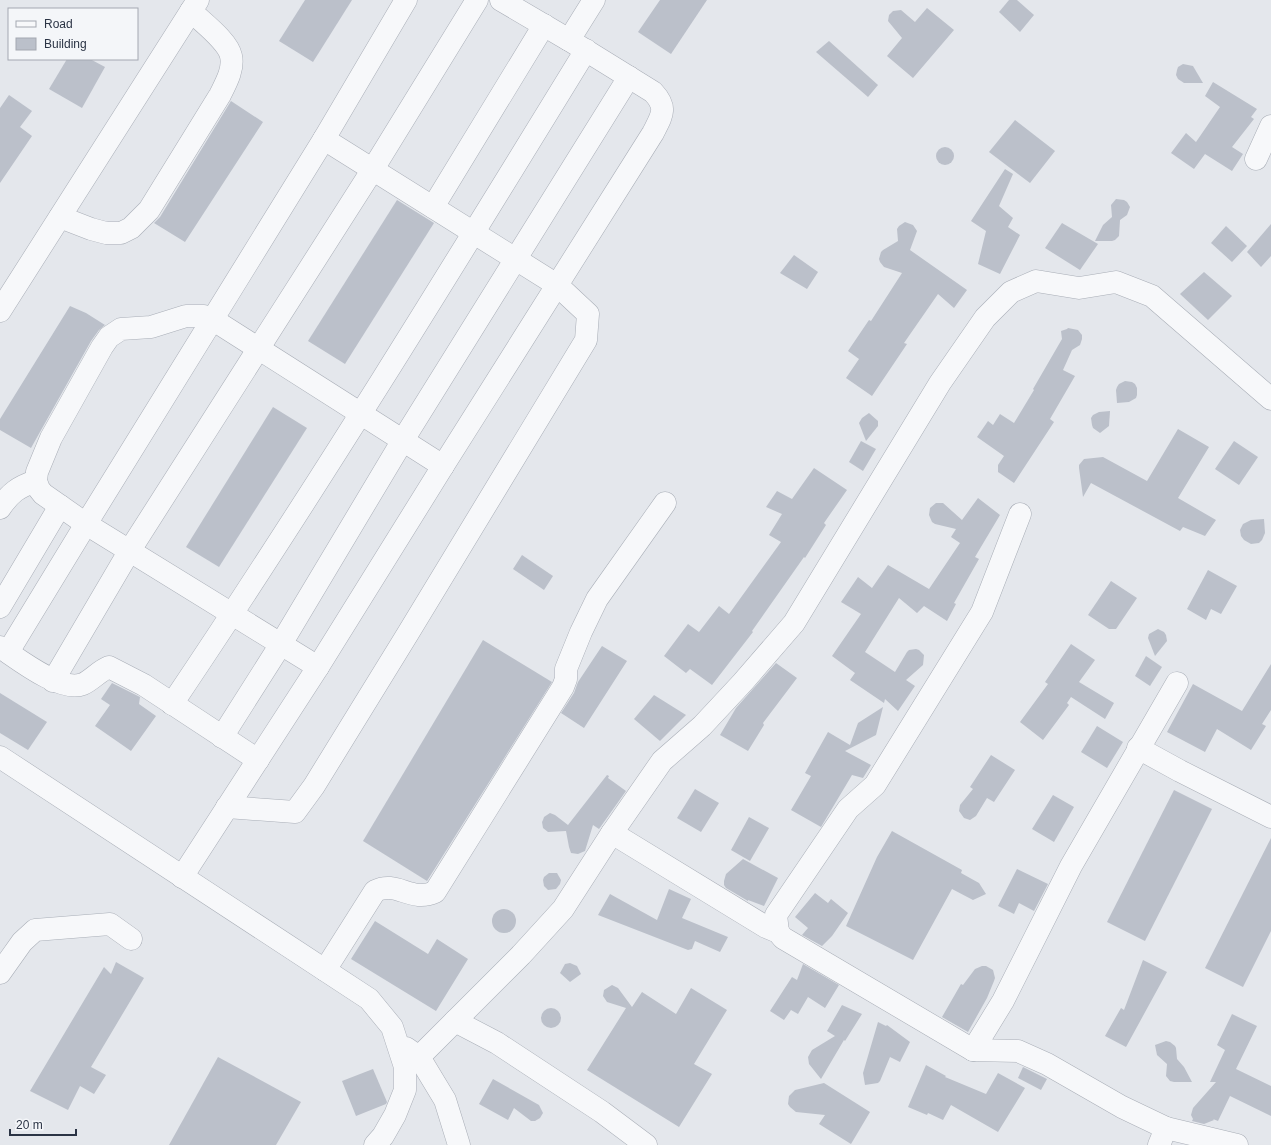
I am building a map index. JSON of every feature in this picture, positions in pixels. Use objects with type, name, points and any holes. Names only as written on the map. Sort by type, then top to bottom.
[{"type":"street","points":[[258,760],[144,686],[108,667],[82,684],[73,686],[53,681],[4,650],[86,524],[324,139],[406,0]]},
{"type":"street","points":[[53,681],[130,550],[373,170],[477,0]]},
{"type":"street","points":[[182,876],[318,667],[653,133],[660,119],[663,108],[661,100],[653,92],[501,0]]},
{"type":"street","points":[[172,704],[233,614],[474,232],[577,45],[594,0]]},
{"type":"street","points":[[0,311],[60,217],[195,6],[225,43],[231,55],[231,67],[228,79],[220,95],[149,210],[131,228],[121,233],[106,233],[60,217]]},
{"type":"street","points":[[433,207],[544,25]]},
{"type":"street","points":[[222,737],[281,644],[403,440],[629,77]]},
{"type":"street","points":[[1256,159],[1271,126]]},
{"type":"street","points":[[227,807],[295,812],[314,786],[586,340],[588,314],[557,285],[324,139]]},
{"type":"street","points":[[419,1057],[521,956],[563,909],[612,833],[662,761],[702,726],[743,682],[794,623],[940,383],[985,318],[1011,292],[1036,281],[1079,288],[1116,282],[1152,296],[1271,399]]},
{"type":"street","points":[[318,667],[86,524],[43,494],[39,489],[36,481],[37,472],[51,438],[102,347],[109,338],[121,329],[151,327],[186,316],[204,316],[212,319],[443,466]]},
{"type":"street","points":[[0,508],[11,493],[28,483],[36,481]]},
{"type":"street","points":[[325,970],[375,891],[383,888],[392,888],[421,896],[435,892],[439,887],[563,687],[566,679],[566,669],[581,632],[597,599],[665,503]]},
{"type":"street","points":[[0,607],[60,506]]},
{"type":"street","points":[[1020,514],[982,612],[875,785],[848,809],[776,915],[778,932],[782,938],[973,1050],[1018,1051],[1047,1064],[1122,1107],[1162,1136],[1237,1145]]},
{"type":"street","points":[[973,1050],[1003,1001],[1071,866],[1177,683]]},
{"type":"street","points":[[1138,748],[1271,817]]},
{"type":"street","points":[[0,756],[369,999],[392,1027],[405,1067],[405,1090],[395,1115],[383,1136],[375,1145]]},
{"type":"street","points":[[612,833],[766,927],[778,932]]},
{"type":"street","points":[[0,973],[22,942],[35,930],[110,924],[131,939]]},
{"type":"street","points":[[455,1021],[497,1043],[602,1112],[646,1145]]},
{"type":"street","points":[[397,1042],[419,1057],[445,1100],[458,1145]]},
{"type":"building","points":[[305,0],[352,0],[313,62],[279,41]]},
{"type":"building","points":[[660,0],[707,0],[671,54],[638,32]]},
{"type":"building","points":[[1009,0],[1017,0],[1034,15],[1020,32],[999,12]]},
{"type":"building","points":[[927,8],[954,30],[913,78],[887,56],[902,38],[888,21],[889,15],[893,11],[901,10],[915,22]]},
{"type":"building","points":[[829,41],[878,85],[868,97],[816,52]]},
{"type":"building","points":[[66,60],[92,60],[105,67],[82,108],[49,89]]},
{"type":"building","points":[[1183,64],[1193,66],[1203,83],[1184,83],[1178,79],[1176,75],[1178,67]]},
{"type":"building","points":[[1213,82],[1257,109],[1251,117],[1254,119],[1232,147],[1243,154],[1232,171],[1205,154],[1194,169],[1171,153],[1186,133],[1196,142],[1220,107],[1205,96]]},
{"type":"building","points":[[9,95],[32,111],[20,127],[32,136],[0,183],[0,108]]},
{"type":"building","points":[[231,101],[263,122],[185,242],[154,223],[160,217]]},
{"type":"building","points":[[1015,120],[1055,151],[1030,183],[989,152]]},
{"type":"building","points":[[941,147],[949,147],[954,152],[952,163],[949,165],[941,165],[936,160],[936,152]]},
{"type":"building","points":[[1005,169],[1013,174],[999,206],[1013,218],[1008,227],[1020,235],[1000,274],[978,264],[986,231],[971,221]]},
{"type":"building","points":[[1116,199],[1124,200],[1130,207],[1127,215],[1120,220],[1119,236],[1112,241],[1095,241],[1103,225],[1112,217],[1111,205]]},
{"type":"building","points":[[397,200],[434,223],[345,364],[308,341]]},
{"type":"building","points":[[905,222],[913,225],[917,231],[910,250],[967,290],[954,308],[938,294],[904,343],[907,344],[872,396],[846,378],[859,359],[848,351],[869,320],[871,321],[902,273],[884,267],[879,259],[883,250],[898,241],[897,229]]},
{"type":"building","points":[[1062,223],[1098,244],[1080,270],[1045,248]]},
{"type":"building","points":[[1271,224],[1271,256],[1261,267],[1247,252]]},
{"type":"building","points":[[1226,226],[1247,246],[1232,262],[1211,243]]},
{"type":"building","points":[[794,255],[818,272],[807,289],[780,273]]},
{"type":"building","points":[[1204,272],[1232,296],[1208,320],[1180,294]]},
{"type":"building","points":[[70,306],[86,313],[105,325],[99,330],[91,341],[31,448],[0,430],[0,419]]},
{"type":"building","points":[[1068,328],[1078,330],[1082,335],[1080,345],[1072,350],[1063,370],[1075,376],[1050,419],[1054,422],[1014,483],[998,472],[998,465],[1004,456],[977,437],[988,421],[993,425],[1000,414],[1014,423],[1062,339],[1061,331]]},
{"type":"building","points":[[1125,381],[1135,384],[1137,388],[1136,398],[1129,402],[1117,403],[1117,387]]},
{"type":"building","points":[[273,407],[307,428],[219,567],[186,547]]},
{"type":"building","points":[[1110,411],[1109,426],[1100,433],[1093,428],[1091,418],[1099,412]]},
{"type":"building","points":[[869,413],[878,421],[878,426],[866,441],[859,423],[862,418]]},
{"type":"building","points":[[1178,429],[1209,447],[1178,498],[1216,520],[1205,536],[1183,527],[1180,531],[1091,483],[1083,497],[1079,465],[1084,459],[1103,457],[1147,481]]},
{"type":"building","points":[[861,441],[876,449],[863,471],[849,462]]},
{"type":"building","points":[[1234,441],[1258,457],[1239,485],[1215,469]]},
{"type":"building","points":[[814,468],[847,490],[824,523],[826,525],[805,558],[804,557],[752,631],[753,632],[712,685],[690,669],[686,673],[664,656],[688,624],[699,632],[719,606],[729,614],[781,542],[769,535],[782,514],[766,507],[777,491],[792,499]]},
{"type":"building","points":[[978,498],[1000,515],[975,557],[979,559],[954,603],[956,604],[947,621],[924,606],[917,613],[899,598],[865,652],[895,672],[909,650],[919,650],[924,655],[923,665],[906,680],[915,686],[898,711],[885,699],[884,703],[850,680],[855,673],[832,656],[861,614],[841,602],[858,577],[872,588],[888,565],[929,589],[960,543],[951,537],[956,529],[932,522],[929,515],[930,508],[936,503],[943,503],[962,520]]},
{"type":"building","points":[[1264,519],[1265,533],[1262,540],[1259,543],[1251,544],[1244,540],[1241,536],[1240,530],[1243,524],[1251,520]]},
{"type":"building","points":[[522,555],[553,576],[544,590],[513,569]]},
{"type":"building","points":[[1208,570],[1237,586],[1221,614],[1211,609],[1206,620],[1187,609]]},
{"type":"building","points":[[1111,581],[1137,598],[1116,629],[1109,629],[1088,615]]},
{"type":"building","points":[[1158,629],[1164,632],[1167,641],[1155,656],[1148,638],[1149,634]]},
{"type":"building","points":[[483,640],[552,682],[427,881],[363,841]]},
{"type":"building","points":[[1071,644],[1095,660],[1079,682],[1114,703],[1105,719],[1071,697],[1067,703],[1069,705],[1043,740],[1020,722],[1048,684],[1045,682]]},
{"type":"building","points":[[602,646],[627,661],[584,728],[561,713],[574,693],[578,682]]},
{"type":"building","points":[[1146,656],[1162,667],[1150,686],[1135,676]]},
{"type":"building","points":[[776,663],[797,678],[763,723],[764,725],[748,751],[720,735],[736,708]]},
{"type":"building","points":[[1271,664],[1271,710],[1262,724],[1266,726],[1251,750],[1217,729],[1205,752],[1167,732],[1193,684],[1242,711]]},
{"type":"building","points":[[112,683],[140,697],[139,704],[156,716],[131,751],[95,726],[110,705],[101,699]]},
{"type":"building","points":[[0,693],[47,722],[28,750],[0,733]]},
{"type":"building","points":[[654,695],[686,715],[660,741],[634,719]]},
{"type":"building","points":[[883,707],[876,735],[845,751],[871,765],[863,778],[852,775],[821,827],[791,810],[811,776],[805,773],[828,732],[850,745],[858,723]]},
{"type":"building","points":[[1097,726],[1123,742],[1107,768],[1081,752]]},
{"type":"building","points":[[991,755],[1015,770],[994,802],[987,798],[976,816],[970,820],[964,818],[959,811],[960,805],[973,789],[970,787]]},
{"type":"building","points":[[607,775],[609,776],[608,778],[626,791],[599,829],[593,825],[585,851],[578,854],[571,853],[566,831],[548,832],[543,828],[542,822],[544,817],[550,813],[568,825]]},
{"type":"building","points":[[695,789],[719,803],[701,832],[677,818]]},
{"type":"building","points":[[1174,790],[1212,809],[1145,941],[1107,922]]},
{"type":"building","points":[[1053,795],[1074,807],[1054,842],[1032,829]]},
{"type":"building","points":[[749,817],[769,828],[750,861],[731,850]]},
{"type":"building","points":[[892,831],[962,870],[961,873],[979,883],[986,894],[973,900],[952,889],[913,960],[846,926],[877,857]]},
{"type":"building","points":[[1271,838],[1271,931],[1243,987],[1205,968]]},
{"type":"building","points":[[743,859],[778,878],[764,906],[748,901],[726,888],[724,885],[726,874]]},
{"type":"building","points":[[1017,869],[1048,884],[1034,911],[1019,903],[1014,914],[998,906]]},
{"type":"building","points":[[549,873],[557,873],[561,880],[556,889],[548,890],[544,886],[544,877]]},
{"type":"building","points":[[669,889],[691,899],[682,918],[728,937],[720,952],[695,941],[692,949],[688,950],[598,915],[610,894],[657,920]]},
{"type":"building","points":[[815,893],[828,903],[831,899],[848,913],[832,936],[822,946],[802,935],[808,928],[795,917]]},
{"type":"building","points":[[504,909],[513,912],[516,921],[513,930],[504,933],[495,930],[492,921],[495,912]]},
{"type":"building","points":[[375,921],[428,954],[437,939],[468,959],[436,1011],[351,959]]},
{"type":"building","points":[[1143,960],[1167,972],[1126,1047],[1105,1036],[1121,1008],[1124,1010]]},
{"type":"building","points":[[116,962],[144,978],[91,1067],[106,1075],[94,1094],[80,1086],[68,1110],[30,1091],[104,967],[111,974]]},
{"type":"building","points":[[570,963],[577,966],[581,974],[570,982],[560,973],[565,964]]},
{"type":"building","points":[[803,964],[839,985],[825,1008],[808,997],[798,1014],[791,1010],[784,1020],[770,1011],[792,977],[797,980]]},
{"type":"building","points":[[986,966],[993,970],[995,978],[987,998],[968,1032],[942,1017],[961,984],[963,985],[975,969]]},
{"type":"building","points":[[612,985],[618,988],[632,1007],[642,992],[676,1014],[691,988],[727,1010],[694,1064],[712,1074],[679,1127],[587,1070],[626,1008],[607,1002],[603,996],[604,990]]},
{"type":"building","points":[[842,1005],[862,1014],[845,1041],[844,1040],[821,1079],[809,1064],[808,1057],[812,1050],[835,1036],[827,1031]]},
{"type":"building","points":[[551,1008],[558,1011],[561,1018],[558,1025],[551,1028],[544,1025],[541,1018],[544,1011]]},
{"type":"building","points":[[1232,1014],[1257,1026],[1236,1069],[1271,1086],[1271,1116],[1230,1096],[1218,1121],[1213,1119],[1214,1120],[1204,1124],[1192,1121],[1193,1119],[1191,1115],[1193,1108],[1216,1082],[1210,1082],[1225,1050],[1217,1045]]},
{"type":"building","points":[[878,1022],[886,1026],[887,1025],[910,1042],[900,1062],[890,1057],[880,1081],[878,1083],[865,1085],[863,1073]]},
{"type":"building","points":[[1166,1041],[1175,1046],[1177,1059],[1184,1067],[1192,1082],[1174,1082],[1170,1081],[1166,1076],[1167,1064],[1157,1055],[1155,1045]]},
{"type":"building","points":[[218,1057],[301,1102],[276,1145],[169,1145]]},
{"type":"building","points":[[926,1065],[946,1076],[945,1077],[986,1094],[998,1073],[1025,1088],[998,1132],[951,1105],[943,1120],[928,1113],[927,1115],[908,1107]]},
{"type":"building","points":[[1023,1067],[1047,1079],[1041,1090],[1018,1078]]},
{"type":"building","points":[[373,1069],[387,1102],[386,1104],[356,1116],[342,1081]]},
{"type":"building","points":[[493,1079],[539,1105],[543,1113],[540,1118],[535,1121],[531,1121],[514,1108],[508,1120],[479,1104]]},
{"type":"building","points":[[824,1083],[870,1112],[851,1144],[819,1124],[825,1115],[796,1112],[788,1104],[789,1096],[795,1090]]}]
